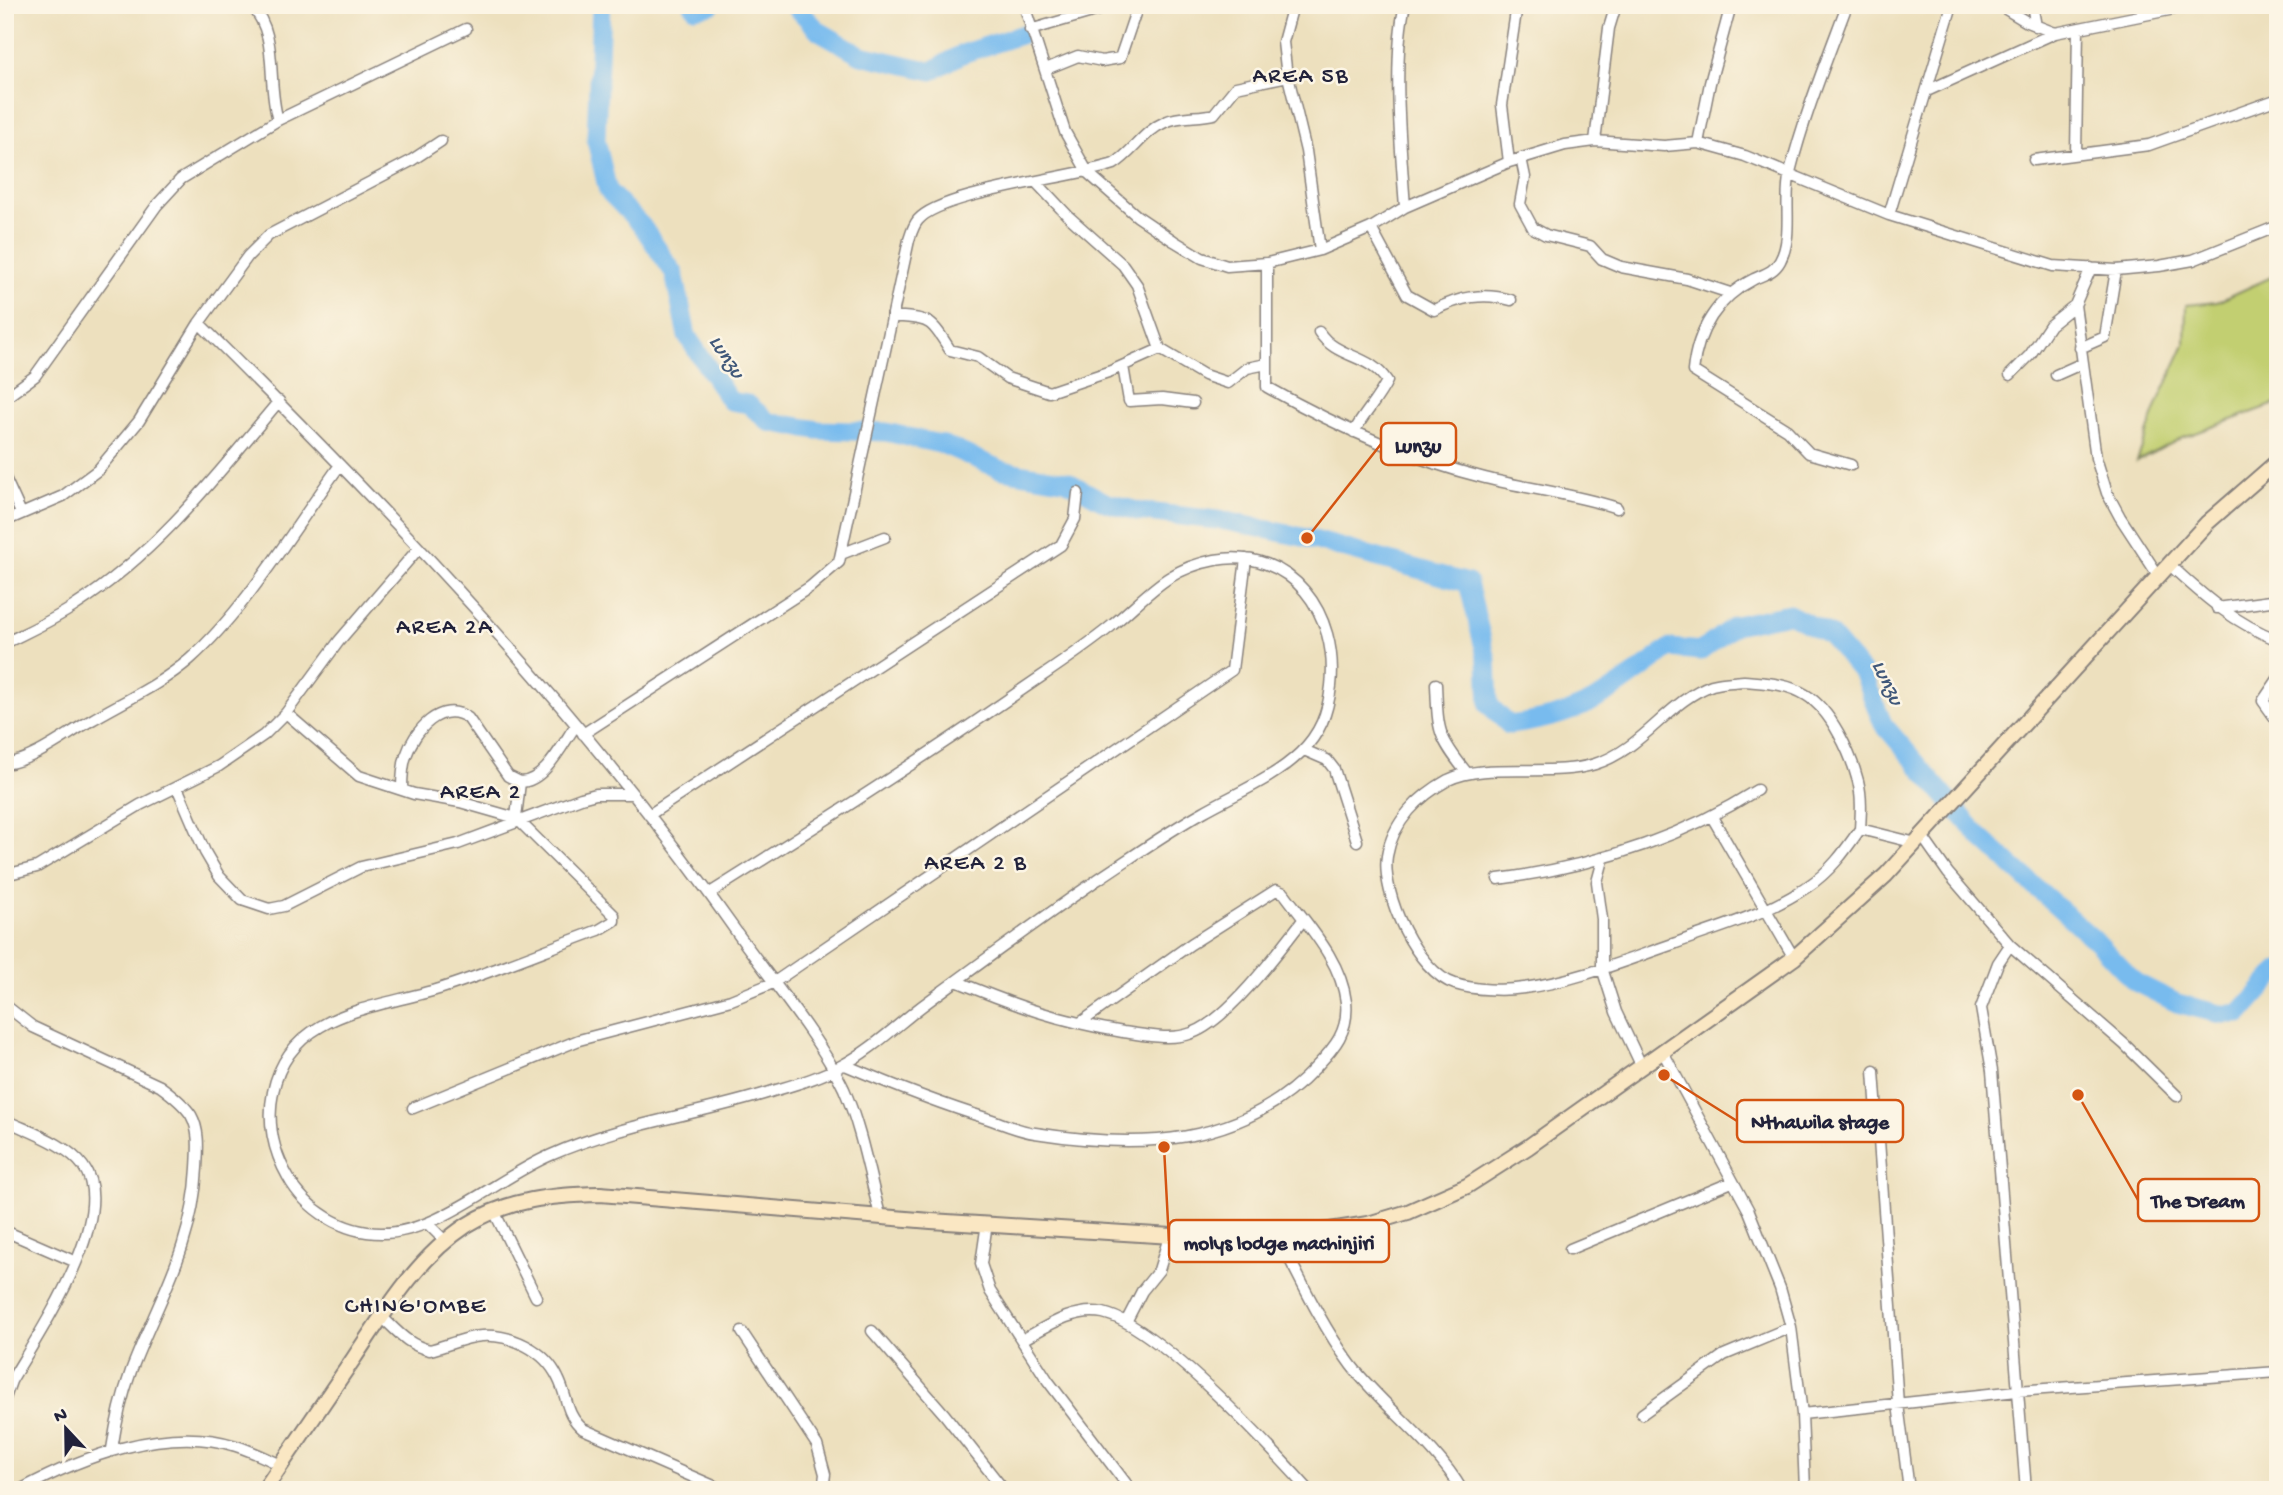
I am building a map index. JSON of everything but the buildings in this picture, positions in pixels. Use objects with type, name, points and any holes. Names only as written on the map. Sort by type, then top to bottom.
[{"type":"main road","points":[[264,1490],[407,1282],[445,1241],[495,1211],[525,1200],[558,1194],[600,1194],[1169,1237],[1279,1238],[1381,1220],[1408,1212],[1466,1186],[1528,1147],[1794,958],[1865,897],[2158,575],[2225,505],[2278,461]]},
{"type":"street","points":[[251,5],[263,20],[268,34],[272,101],[278,120]]},
{"type":"street","points":[[861,5],[916,5]]},
{"type":"street","points":[[1024,5],[1065,132],[1087,173],[1136,216],[1189,251],[1227,266],[1267,262],[1320,250],[1371,228],[1405,207],[1509,162],[1565,145],[1595,141],[1664,146],[1699,143],[1745,156],[1889,215],[2053,266],[2116,270],[2193,260],[2278,226]]},
{"type":"street","points":[[1030,30],[1116,5]]},
{"type":"street","points":[[1046,69],[1078,56],[1102,61],[1120,58],[1138,5]]},
{"type":"street","points":[[1293,5],[1283,43],[1306,151],[1320,250]]},
{"type":"street","points":[[1405,5],[1401,20],[1400,83],[1405,207]]},
{"type":"street","points":[[1509,162],[1502,105],[1517,5]]},
{"type":"street","points":[[1595,141],[1609,28],[1616,5]]},
{"type":"street","points":[[1699,143],[1710,83],[1731,5]]},
{"type":"street","points":[[1847,5],[1789,174],[1780,262],[1773,271],[1730,293],[1708,320],[1693,371],[1787,430],[1809,453],[1851,465]]},
{"type":"street","points":[[1889,215],[1929,90],[1952,5]]},
{"type":"street","points":[[1999,5],[2036,26],[2055,33]]},
{"type":"street","points":[[2032,5],[2036,26]]},
{"type":"street","points":[[1929,90],[2055,33],[2194,5]]},
{"type":"street","points":[[5,398],[27,384],[55,350],[168,191],[196,168],[278,120],[466,29]]},
{"type":"street","points":[[2076,154],[2078,29]]},
{"type":"street","points":[[583,734],[834,569],[841,554],[909,240],[918,220],[942,205],[1036,181],[1087,173],[1122,159],[1150,131],[1165,122],[1214,114],[1236,87],[1288,76]]},
{"type":"street","points":[[2034,160],[2149,145],[2278,99]]},
{"type":"street","points":[[5,521],[64,496],[98,470],[139,421],[199,323],[248,256],[269,235],[408,162],[441,141]]},
{"type":"street","points":[[1521,158],[1525,177],[1520,204],[1533,228],[1546,235],[1590,246],[1602,259],[1620,267],[1687,279],[1730,293]]},
{"type":"street","points":[[1036,181],[1068,216],[1123,265],[1137,285],[1160,349],[1204,375],[1228,383],[1247,368],[1267,364]]},
{"type":"street","points":[[1371,228],[1406,295],[1434,310],[1475,295],[1511,300]]},
{"type":"street","points":[[1267,262],[1267,387],[1354,432],[1425,460],[1485,478],[1592,500],[1617,508]]},
{"type":"street","points":[[2010,375],[2030,355],[2050,325],[2075,305],[2091,268]]},
{"type":"street","points":[[2080,348],[2105,337],[2116,270]]},
{"type":"street","points":[[2075,305],[2101,477],[2126,528],[2158,575]]},
{"type":"street","points":[[892,316],[924,317],[936,327],[950,350],[978,357],[1007,378],[1036,390],[1057,391],[1160,349]]},
{"type":"street","points":[[199,323],[279,401],[511,648],[710,893],[834,1070],[852,1115],[880,1215]]},
{"type":"street","points":[[1319,332],[1328,346],[1380,370],[1387,381],[1377,402],[1362,417],[1354,432]]},
{"type":"street","points":[[2056,375],[2083,363]]},
{"type":"street","points":[[1123,366],[1129,401],[1193,403]]},
{"type":"street","points":[[5,643],[78,605],[144,553],[180,518],[279,401]]},
{"type":"street","points":[[5,764],[41,750],[160,681],[188,660],[217,633],[244,599],[340,465]]},
{"type":"street","points":[[5,478],[22,513]]},
{"type":"street","points":[[649,815],[1061,545],[1075,519],[1077,493]]},
{"type":"street","points":[[841,554],[884,537]]},
{"type":"street","points":[[5,875],[37,867],[140,805],[241,751],[286,713],[339,642],[419,548]]},
{"type":"street","points":[[286,713],[349,770],[402,790],[519,820],[610,909],[614,921],[599,930],[458,983],[340,1016],[300,1040],[276,1079],[271,1102],[270,1127],[287,1177],[302,1198],[324,1217],[350,1228],[375,1234],[402,1232],[428,1224],[528,1165],[594,1138],[746,1100],[845,1065],[956,981],[1128,859],[1188,820],[1277,773],[1304,750],[1317,735],[1329,710],[1333,674],[1324,620],[1292,577],[1272,564],[1246,559],[1213,560],[1164,578],[1112,626],[1010,698],[710,893]]},
{"type":"street","points":[[413,1108],[579,1040],[731,1000],[773,983],[1232,670],[1246,559]]},
{"type":"street","points":[[2169,564],[2217,608],[2247,627],[2278,640]]},
{"type":"street","points":[[2217,608],[2278,600]]},
{"type":"street","points":[[2278,679],[2263,701],[2278,722]]},
{"type":"street","points":[[1744,681],[1783,684],[1808,695],[1824,712],[1850,759],[1859,782],[1860,829],[1826,872],[1807,888],[1766,909],[1602,968],[1521,989],[1475,987],[1444,980],[1432,972],[1420,957],[1399,914],[1389,880],[1387,857],[1400,822],[1415,802],[1433,789],[1467,774],[1562,770],[1596,764],[1627,748],[1687,699],[1713,685],[1744,681]]},
{"type":"street","points":[[1436,684],[1437,726],[1444,745],[1467,774]]},
{"type":"street","points":[[402,790],[409,749],[428,722],[442,713],[451,711],[468,718],[508,776],[520,782],[535,779],[543,771],[576,725]]},
{"type":"street","points":[[1304,750],[1327,760],[1334,769],[1357,841]]},
{"type":"street","points":[[519,820],[520,782]]},
{"type":"street","points":[[177,787],[205,852],[219,876],[242,900],[269,909],[284,906],[361,867],[433,851],[589,796],[631,794]]},
{"type":"street","points":[[1498,879],[1565,870],[1603,860],[1712,817],[1757,790]]},
{"type":"street","points":[[1712,817],[1794,958]]},
{"type":"street","points":[[1860,829],[1919,839],[2010,945],[2124,1044],[2177,1096]]},
{"type":"street","points":[[1603,860],[1597,882],[1602,919],[1602,968],[1616,1012],[1642,1067]]},
{"type":"street","points":[[845,1065],[917,1094],[1031,1133],[1086,1140],[1140,1141],[1193,1136],[1235,1125],[1273,1103],[1308,1076],[1341,1038],[1347,1015],[1340,980],[1323,945],[1284,892],[1276,890],[1228,919],[1080,1023]]},
{"type":"street","points":[[956,981],[1038,1014],[1148,1036],[1180,1037],[1194,1033],[1232,1002],[1303,920]]},
{"type":"street","points":[[2010,945],[1998,963],[1981,1008],[1992,1070],[2026,1490]]},
{"type":"street","points":[[5,1005],[33,1027],[160,1086],[176,1097],[196,1128],[197,1172],[189,1228],[166,1295],[124,1391],[111,1449]]},
{"type":"street","points":[[1663,1052],[1765,1246],[1791,1327],[1802,1414],[1805,1490]]},
{"type":"street","points":[[1874,1071],[1898,1404],[1909,1490]]},
{"type":"street","points":[[5,1120],[68,1153],[83,1165],[90,1178],[93,1193],[91,1218],[76,1262],[11,1381],[5,1398]]},
{"type":"street","points":[[1570,1250],[1732,1182]]},
{"type":"street","points":[[495,1211],[536,1297]]},
{"type":"street","points":[[987,1223],[981,1264],[990,1291],[1024,1339],[1048,1381],[1130,1490]]},
{"type":"street","points":[[428,1224],[445,1241]]},
{"type":"street","points":[[5,1231],[76,1262]]},
{"type":"street","points":[[1126,1322],[1142,1291],[1159,1270],[1169,1237]]},
{"type":"street","points":[[1279,1238],[1351,1364],[1431,1447],[1449,1468],[1462,1490]]},
{"type":"street","points":[[1024,1339],[1059,1320],[1086,1312],[1102,1313],[1126,1322],[1142,1331],[1209,1390],[1268,1445],[1309,1490]]},
{"type":"street","points":[[382,1317],[411,1344],[430,1350],[481,1336],[526,1345],[550,1364],[559,1378],[573,1421],[583,1429],[723,1490]]},
{"type":"street","points":[[1642,1414],[1724,1355],[1791,1327]]},
{"type":"street","points":[[872,1331],[1004,1490]]},
{"type":"street","points":[[742,1332],[817,1445],[825,1474],[823,1490]]},
{"type":"street","points":[[1802,1414],[2017,1391],[2278,1372]]},
{"type":"street","points":[[20,1490],[111,1449],[161,1442],[211,1441],[234,1446],[281,1465]]},
{"type":"green space","points":[[2278,274],[2278,403],[2182,438],[2137,461],[2160,398],[2185,344],[2186,305],[2217,302]]},
{"type":"waterway","name":"Lunzu","points":[[601,5],[596,140],[608,191],[642,226],[674,273],[687,336],[730,401],[748,404],[769,422],[818,430],[886,432],[944,445],[1002,470],[1067,481],[1105,502],[1137,511],[1226,521],[1307,538],[1468,583],[1487,660],[1489,705],[1509,725],[1558,715],[1596,700],[1670,648],[1701,651],[1735,625],[1789,614],[1830,635],[1863,674],[1883,724],[1980,837],[2099,944],[2135,982],[2177,1003],[2220,1014],[2240,1014],[2278,971]]},
{"type":"waterway","points":[[693,5],[695,8],[711,5]]},
{"type":"waterway","points":[[794,5],[819,31],[861,55],[932,71],[962,54],[1023,34]]},
{"type":"place","name":"Lunzu","points":[[1307,538]]},
{"type":"place","name":"Nthawila stage","points":[[1664,1075]]},
{"type":"place","name":"The Dream","points":[[2078,1095]]},
{"type":"place","name":"molys lodge machinjiri","points":[[1164,1147]]},
{"type":"district","name":"AREA 5B","points":[[1301,74]]},
{"type":"district","name":"AREA 2A","points":[[445,625]]},
{"type":"district","name":"AREA 2","points":[[481,790]]},
{"type":"district","name":"AREA 2 B","points":[[976,861]]},
{"type":"district","name":"CHING'OMBE","points":[[416,1304]]}]
